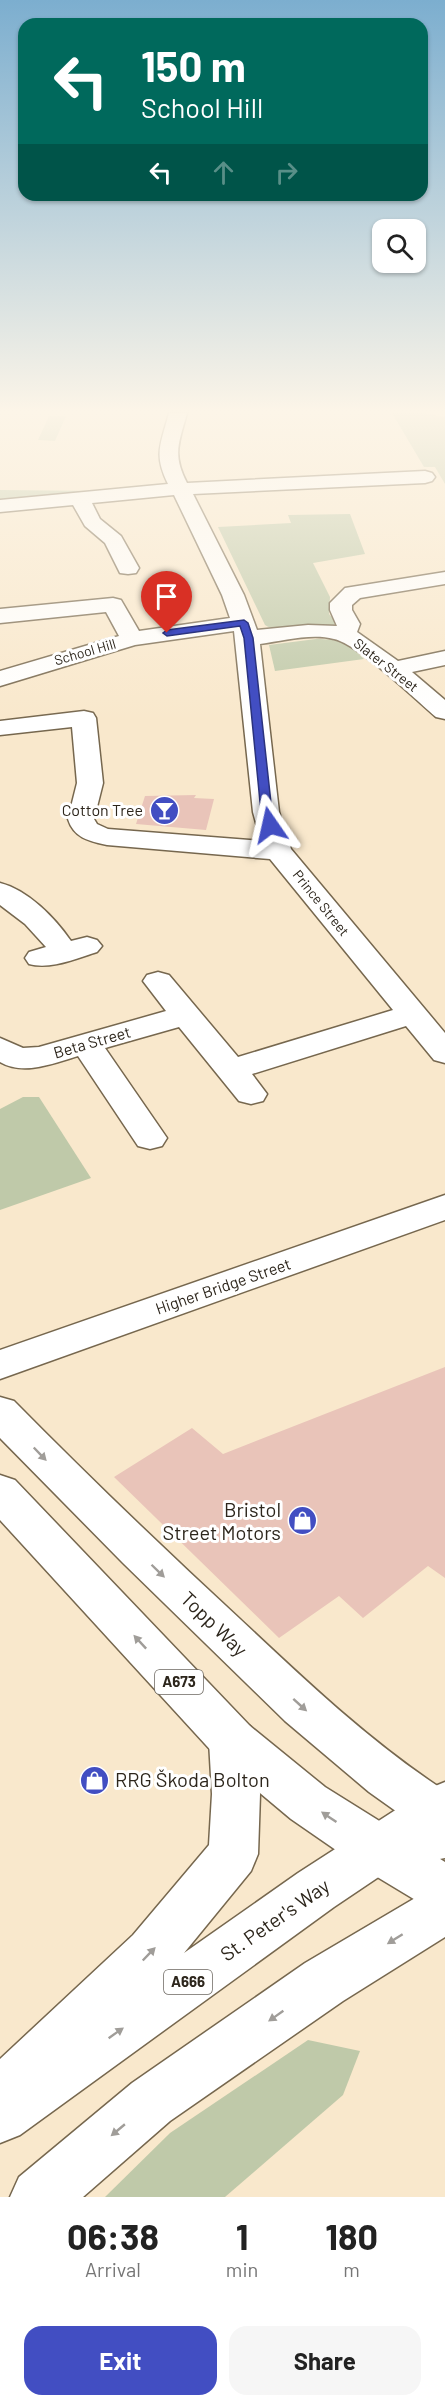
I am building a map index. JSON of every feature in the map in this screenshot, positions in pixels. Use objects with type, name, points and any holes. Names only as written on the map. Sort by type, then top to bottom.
[{"type":"main road","points":[[89,516],[92,522],[114,540],[138,567],[103,571]]},
{"type":"main road","name":"Prince Street","points":[[193,516],[233,595],[246,630],[266,812],[278,851],[445,1053]]},
{"type":"main road","points":[[342,633],[347,630],[349,624],[341,610],[341,603],[353,593],[445,578]]},
{"type":"main road","points":[[0,616],[113,605],[132,639]]},
{"type":"main road","name":"Slater Street","points":[[246,630],[342,633],[359,643],[445,712]]},
{"type":"main road","name":"School Hill","points":[[0,679],[132,639],[246,630]]},
{"type":"main road","points":[[392,669],[445,658]]},
{"type":"main road","points":[[0,728],[84,718],[90,783],[81,819],[82,825],[93,833],[107,837],[278,851]]},
{"type":"main road","points":[[0,892],[42,922],[64,952]]},
{"type":"main road","points":[[158,981],[251,1095]]},
{"type":"main road","points":[[231,1070],[412,1014]]},
{"type":"main road","name":"Beta Street","points":[[0,1048],[17,1058],[26,1059],[185,1015]]},
{"type":"main road","points":[[86,1044],[150,1138]]},
{"type":"main road","name":"Higher Bridge Street","points":[[0,1365],[445,1207]]},
{"type":"main road","name":"Topp Way","points":[[0,1412],[116,1531],[269,1676],[342,1742],[442,1817]]},
{"type":"main road","name":"A673","points":[[0,1492],[233,1740],[308,1803],[377,1849],[445,1890]]},
{"type":"main road","points":[[0,2096],[151,1953],[233,1854],[236,1794],[233,1740]]},
{"type":"main road","name":"A666","points":[[377,1849],[442,1817]]},
{"type":"main road","name":"St. Peter's Way","points":[[0,2115],[377,1849]]},
{"type":"main road","points":[[39,2197],[151,2102],[324,1982],[445,1908]]},
{"type":"green space","points":[[288,516],[351,516],[365,554],[313,563],[330,597],[329,614],[335,621],[334,625],[280,630],[265,625],[218,527],[291,523]]},
{"type":"green space","points":[[316,639],[343,643],[364,659],[275,671],[269,645]]},
{"type":"green space","points":[[23,1097],[39,1097],[91,1178],[0,1210],[0,1109]]},
{"type":"green space","points":[[308,2040],[360,2051],[343,2095],[225,2197],[105,2197],[170,2133]]},
{"type":"building","name":"Cotton Tree","points":[[196,795],[194,798],[214,799],[206,830],[136,824],[145,796]]},
{"type":"building","name":"Bristol Street Motors","points":[[445,1367],[445,1578],[428,1566],[363,1618],[339,1596],[279,1638],[114,1477],[192,1428],[223,1454]]},
{"type":"place","name":"Cotton Tree","points":[[164,810]]},
{"type":"place","name":"Bristol Street Motors","points":[[302,1521]]},
{"type":"place","name":"RRG Škoda Bolton","points":[[94,1780]]},
{"type":"route","points":[[167,633],[244,623],[249,638],[266,812],[270,825]]}]
